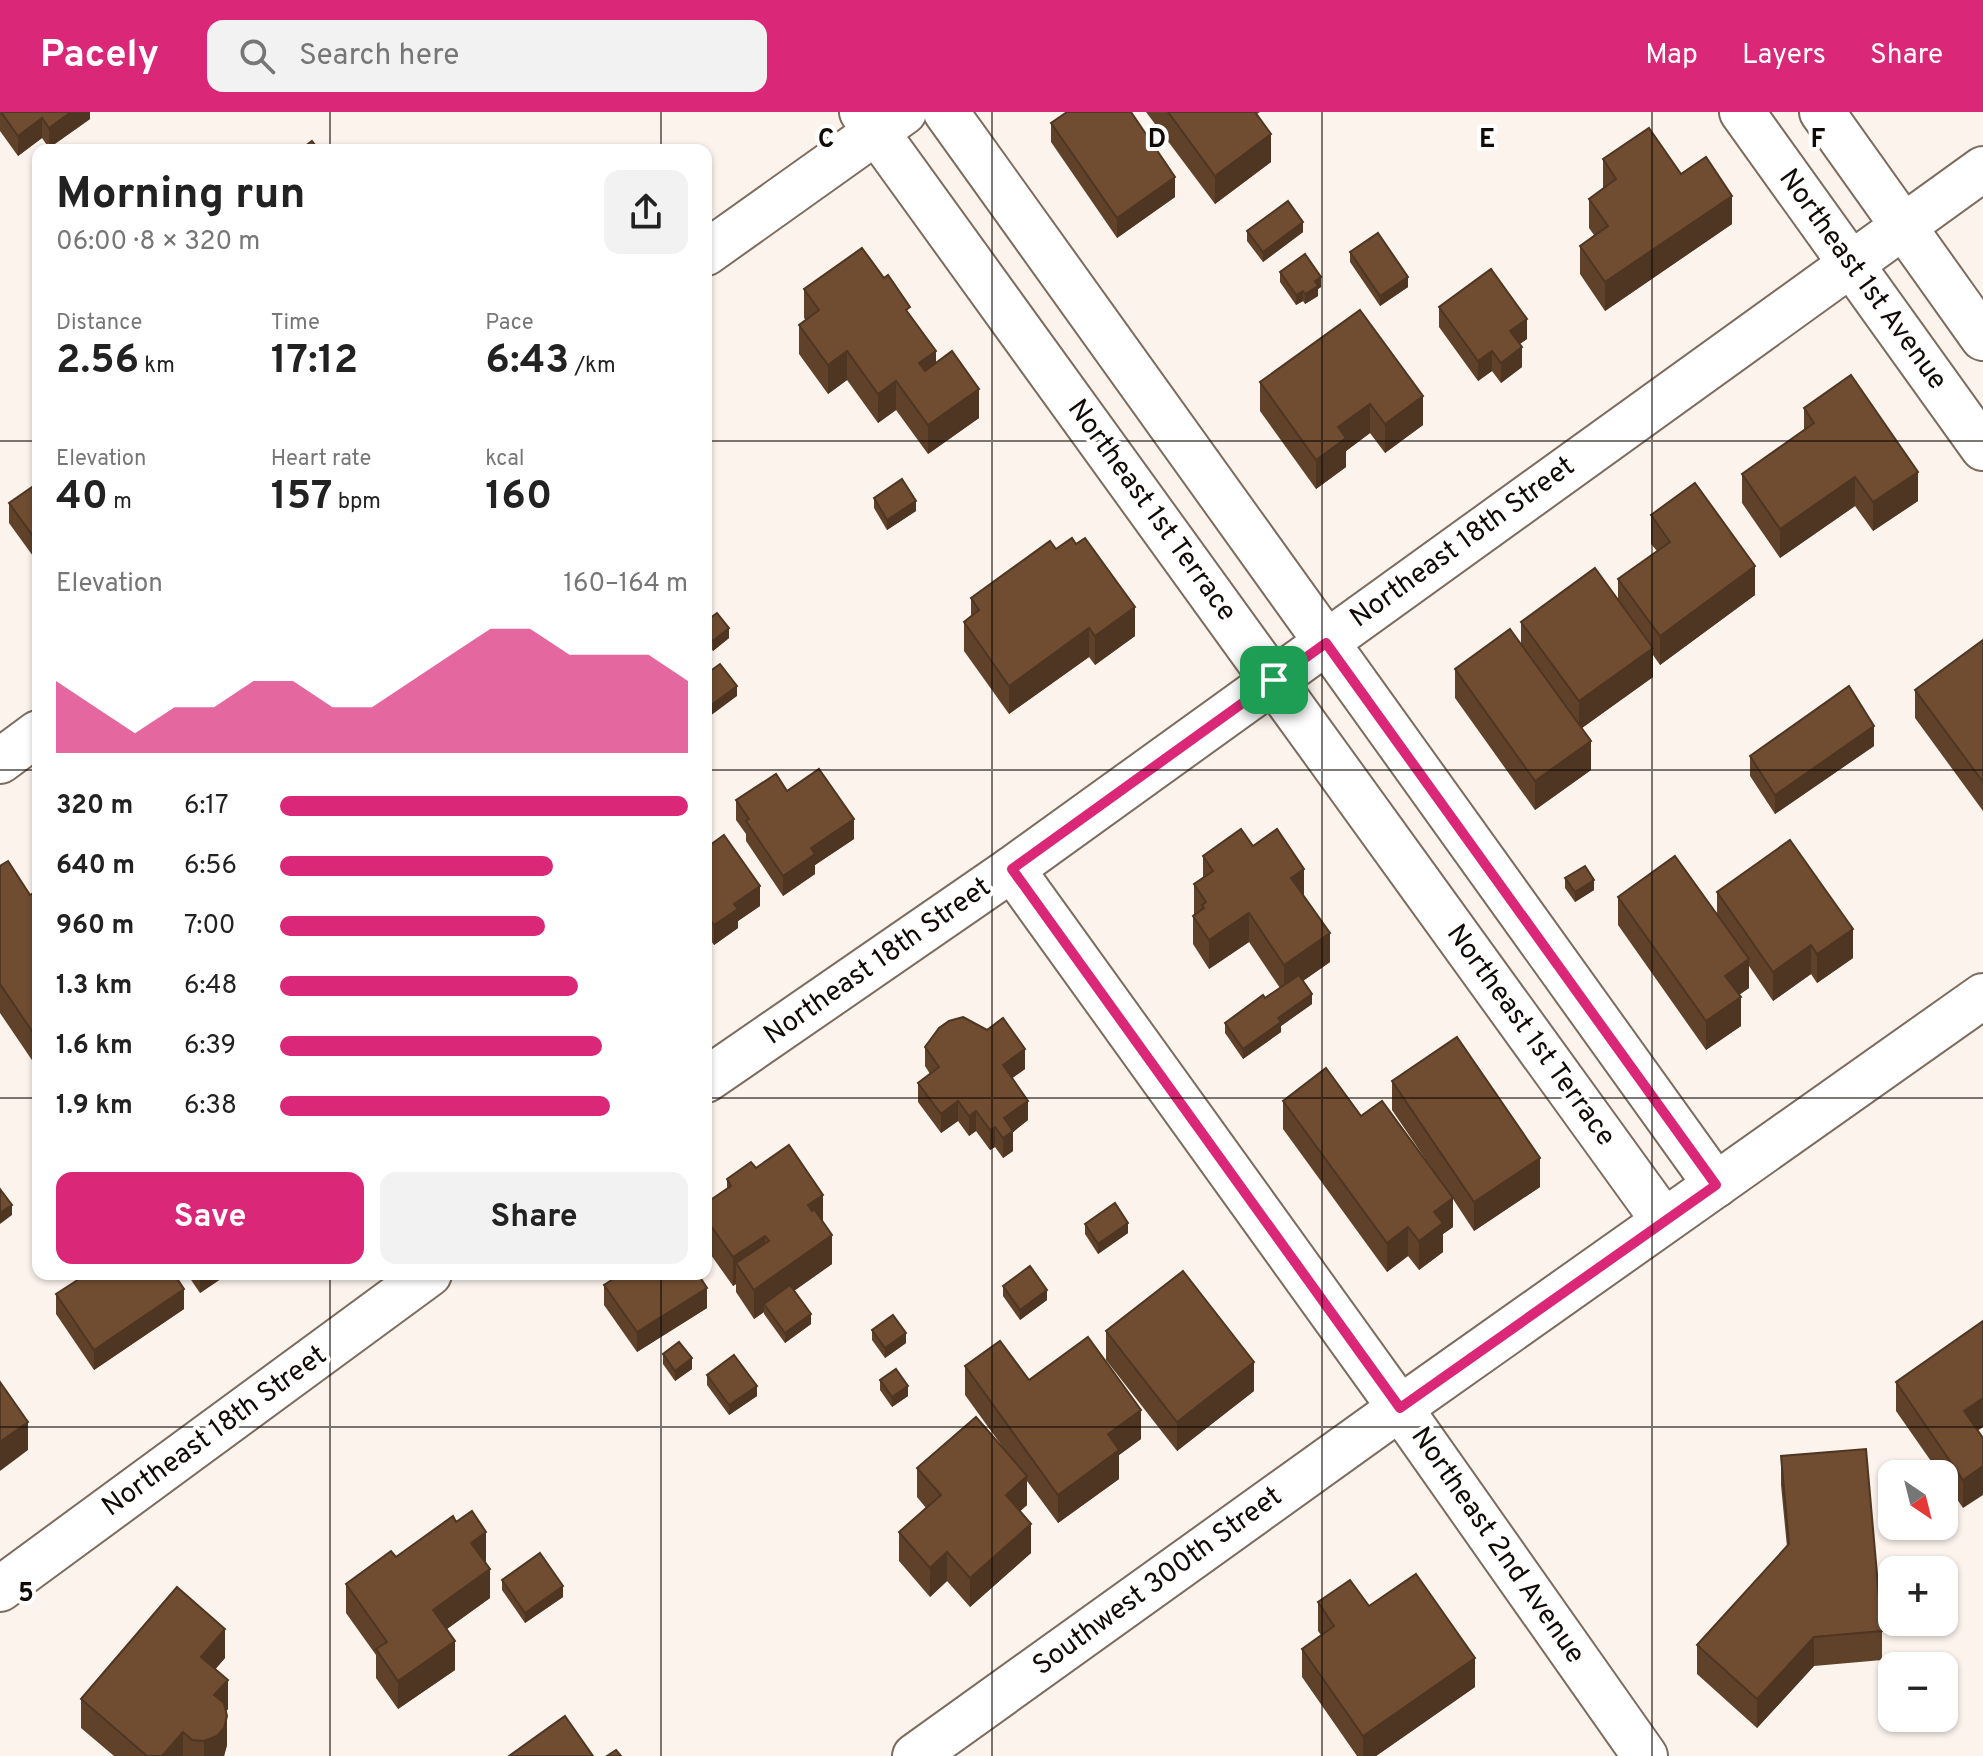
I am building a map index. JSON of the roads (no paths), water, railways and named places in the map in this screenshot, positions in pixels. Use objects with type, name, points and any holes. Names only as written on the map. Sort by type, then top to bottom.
[{"type":"street","points":[[946,112],[1716,1185]]},
{"type":"street","name":"Northeast 1st Avenue","points":[[1742,112],[1983,448]]},
{"type":"street","points":[[1822,112],[1983,338]]},
{"type":"street","points":[[712,248],[881,119]]},
{"type":"street","name":"Northeast 1st Terrace","points":[[881,119],[1274,680],[1664,1221]]},
{"type":"street","name":"Northeast 18th Street","points":[[712,1076],[1012,869],[1983,169]]},
{"type":"street","points":[[0,761],[32,737]]},
{"type":"street","name":"Northeast 2nd Avenue","points":[[1012,869],[1400,1408],[1645,1756]]},
{"type":"street","name":"Southwest 300th Street","points":[[915,1756],[1983,996]]},
{"type":"street","name":"Northeast 18th Street","points":[[0,1589],[421,1280]]}]
